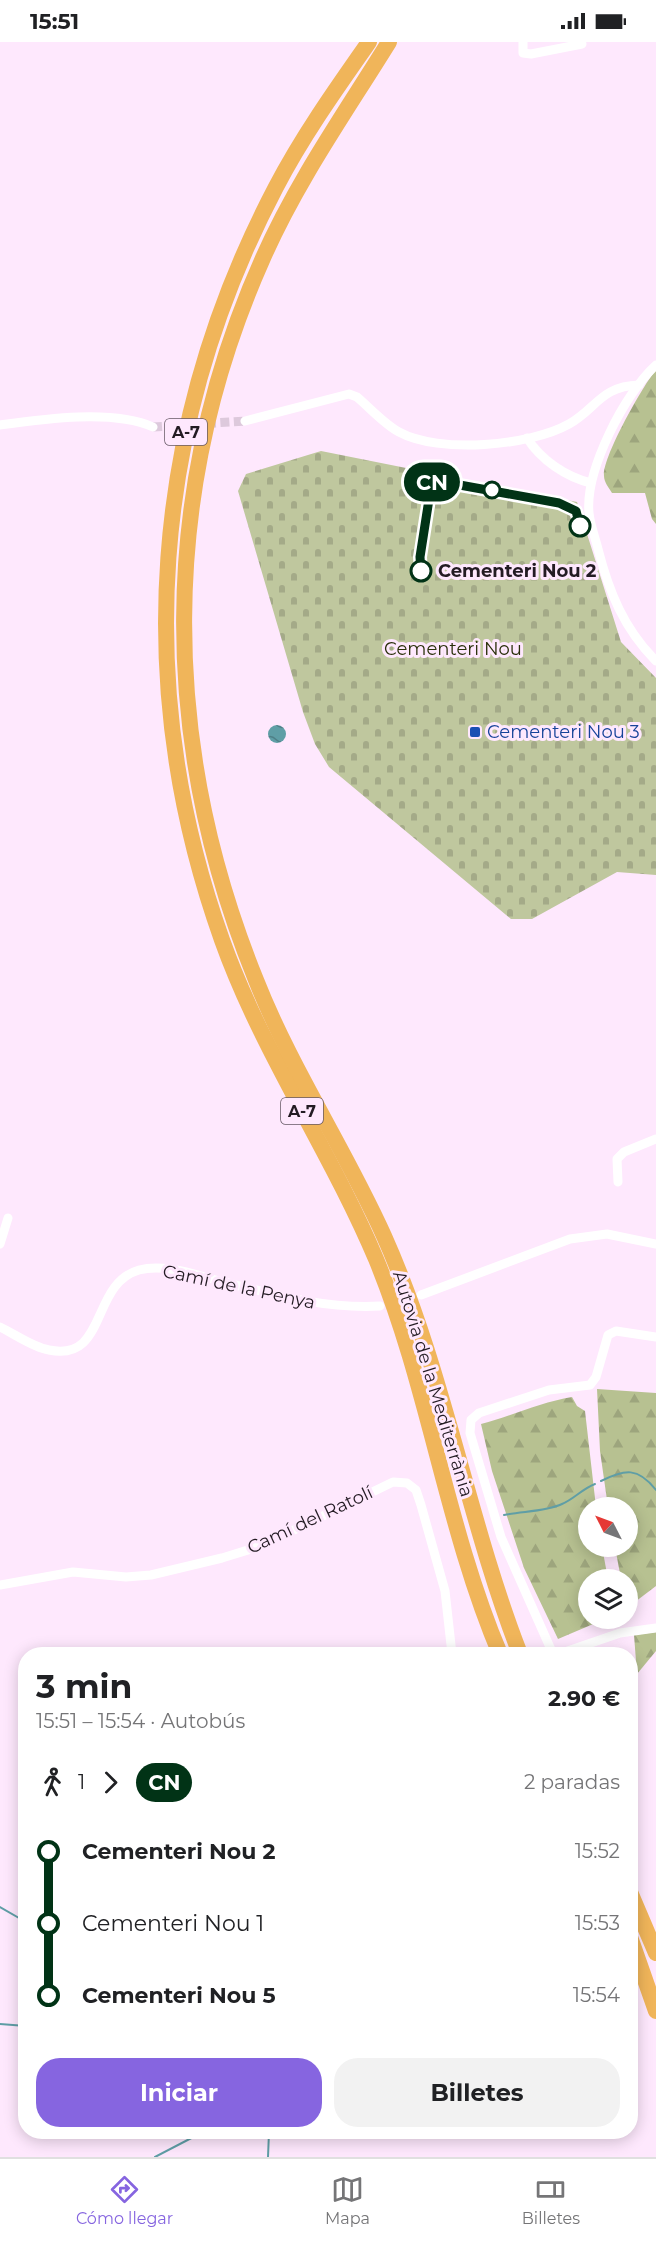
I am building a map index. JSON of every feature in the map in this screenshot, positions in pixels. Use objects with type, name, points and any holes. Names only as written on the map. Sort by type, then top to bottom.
[{"type":"highway","points":[[343,80],[363,42]]},
{"type":"highway","name":"Autovia de la Mediterrània","points":[[369,42],[277,185],[230,286],[212,336],[182,451],[166,567],[166,651],[177,767],[199,869],[222,938],[261,1032],[350,1204],[384,1283],[423,1402],[460,1539],[498,1647]]},
{"type":"highway","name":"Autovia de la Mediterrània","points":[[389,42],[301,182],[264,255],[225,358],[202,443],[193,487],[182,631],[191,749],[204,812],[238,933],[266,1003],[366,1198],[400,1276],[440,1399],[485,1556],[517,1647]]},
{"type":"highway","points":[[638,1911],[656,1953]]},
{"type":"highway","points":[[638,1959],[656,2010]]},
{"type":"street","points":[[522,42],[523,53],[531,54],[582,44]]},
{"type":"street","points":[[656,365],[625,406],[591,483],[589,512],[607,581],[618,609],[638,644],[656,661]]},
{"type":"street","points":[[245,421],[349,394],[357,397],[398,431],[408,436],[459,447],[527,438],[569,424],[608,393],[639,385]]},
{"type":"street","points":[[0,425],[48,417],[105,418],[145,423],[153,427]]},
{"type":"street","points":[[527,438],[537,453],[549,464],[591,483]]},
{"type":"street","points":[[618,1182],[617,1160],[624,1152],[656,1139]]},
{"type":"street","points":[[0,1244],[9,1218]]},
{"type":"street","points":[[421,1295],[570,1239],[607,1234],[656,1244]]},
{"type":"street","name":"Camí de la Penya","points":[[0,1327],[49,1350],[80,1346],[91,1335],[107,1295],[117,1282],[139,1270],[168,1269],[309,1302],[346,1308],[380,1306]]},
{"type":"street","points":[[550,1647],[501,1537],[470,1433],[471,1420],[479,1413],[549,1390],[590,1385],[596,1377],[608,1335],[616,1331],[656,1337]]},
{"type":"street","name":"Camí del Ratolí","points":[[0,1585],[73,1572],[126,1576],[151,1575],[222,1558],[261,1546],[393,1482],[407,1483],[416,1490],[445,1591],[451,1647]]},
{"type":"street","points":[[579,1647],[620,1633],[656,1628]]},
{"type":"green space","points":[[656,370],[656,524],[652,519],[645,493],[612,493],[604,476],[609,454],[616,439],[633,405]]},
{"type":"green space","name":"Cementeri Nou","points":[[321,451],[577,502],[621,642],[656,678],[656,875],[617,872],[532,919],[511,919],[329,767],[315,744],[303,712],[238,491],[246,474]]},
{"type":"green space","points":[[597,1389],[656,1393],[656,1586],[638,1600],[638,1569],[619,1569],[617,1557],[638,1557],[638,1497],[607,1497],[600,1451]]},
{"type":"green space","points":[[572,1397],[577,1406],[585,1411],[595,1497],[578,1497],[578,1557],[604,1557],[606,1569],[578,1569],[578,1629],[582,1629],[558,1639],[524,1568],[492,1471],[481,1424]]},
{"type":"green space","points":[[656,1632],[656,1651],[638,1673],[638,1647],[635,1647],[634,1635]]},
{"type":"water","points":[[277,725],[283,728],[286,734],[283,740],[277,743],[271,740],[268,734],[271,728]]},
{"type":"waterway","points":[[601,1481],[617,1474],[631,1472],[643,1477],[656,1490]]},
{"type":"waterway","points":[[504,1515],[555,1507],[595,1484]]},
{"type":"waterway","points":[[0,1907],[18,1917]]},
{"type":"waterway","points":[[0,2024],[18,2025]]},
{"type":"waterway","points":[[155,2157],[190,2139]]},
{"type":"waterway","points":[[268,2157],[269,2139]]},
{"type":"tunnel","points":[[153,427],[245,421]]},
{"type":"bus line","name":"CN","points":[[421,571],[420,557],[432,480],[559,503],[576,511],[580,526]]},
{"type":"place","name":"Cementeri Nou 2","points":[[421,571]]},
{"type":"place","name":"Cementeri Nou 3","points":[[475,732]]}]
